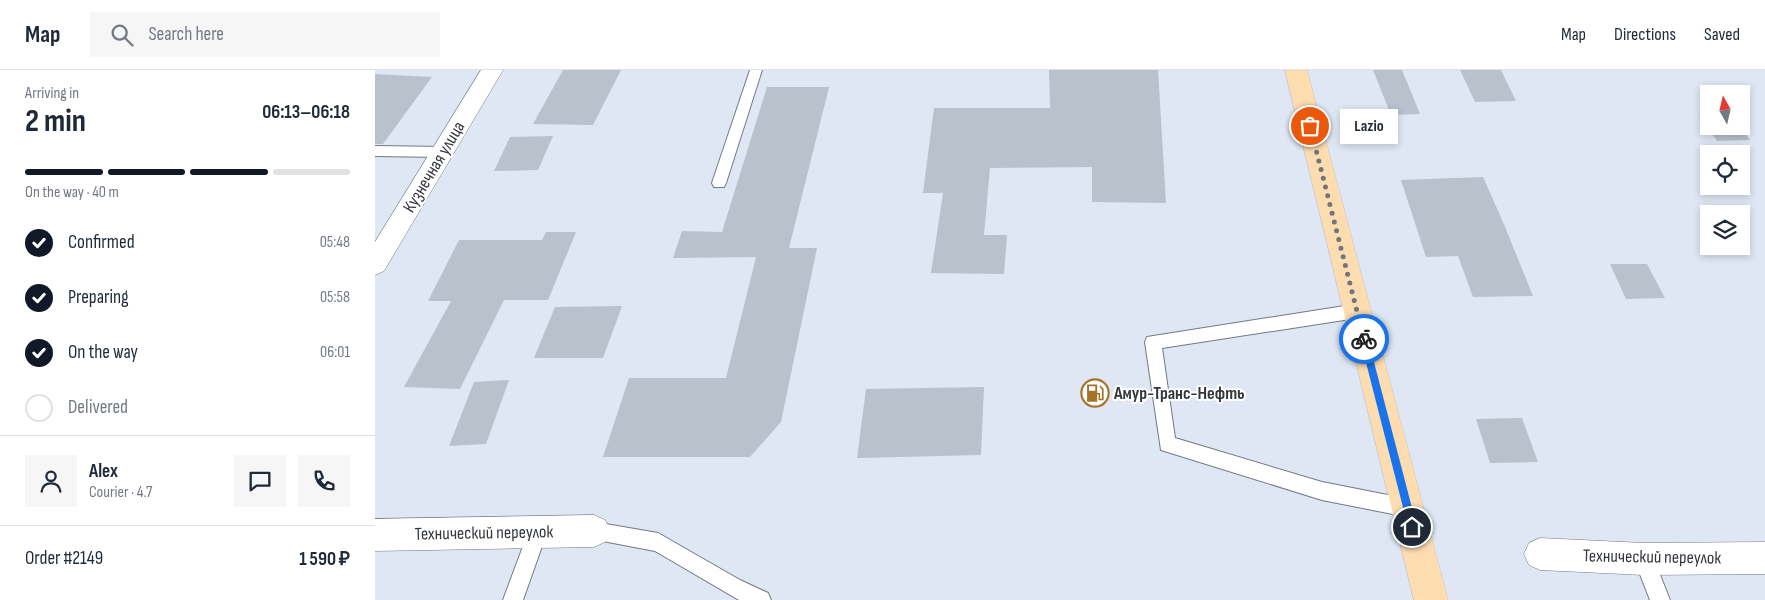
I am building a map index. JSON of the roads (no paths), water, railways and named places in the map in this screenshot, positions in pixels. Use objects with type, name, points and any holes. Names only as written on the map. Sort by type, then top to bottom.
[{"type":"main road","points":[[1296,70],[1431,600]]},
{"type":"street","name":"Кузнечная улица","points":[[375,264],[492,70]]},
{"type":"street","name":"Технический переулок","points":[[375,535],[593,531]]},
{"type":"street","name":"Технический переулок","points":[[1540,554],[1644,559],[1765,558]]},
{"type":"lane","points":[[719,183],[756,70]]},
{"type":"lane","points":[[375,151],[444,152]]},
{"type":"lane","points":[[1357,311],[1153,342],[1167,444],[1322,491],[1408,508]]},
{"type":"lane","points":[[593,531],[659,542],[733,587],[761,600]]},
{"type":"lane","points":[[513,600],[538,532]]},
{"type":"lane","points":[[1644,559],[1660,600]]},
{"type":"place","name":"Lazio","points":[[1310,126]]},
{"type":"place","name":"Амур-Транс-Нефть","points":[[1095,393]]}]
